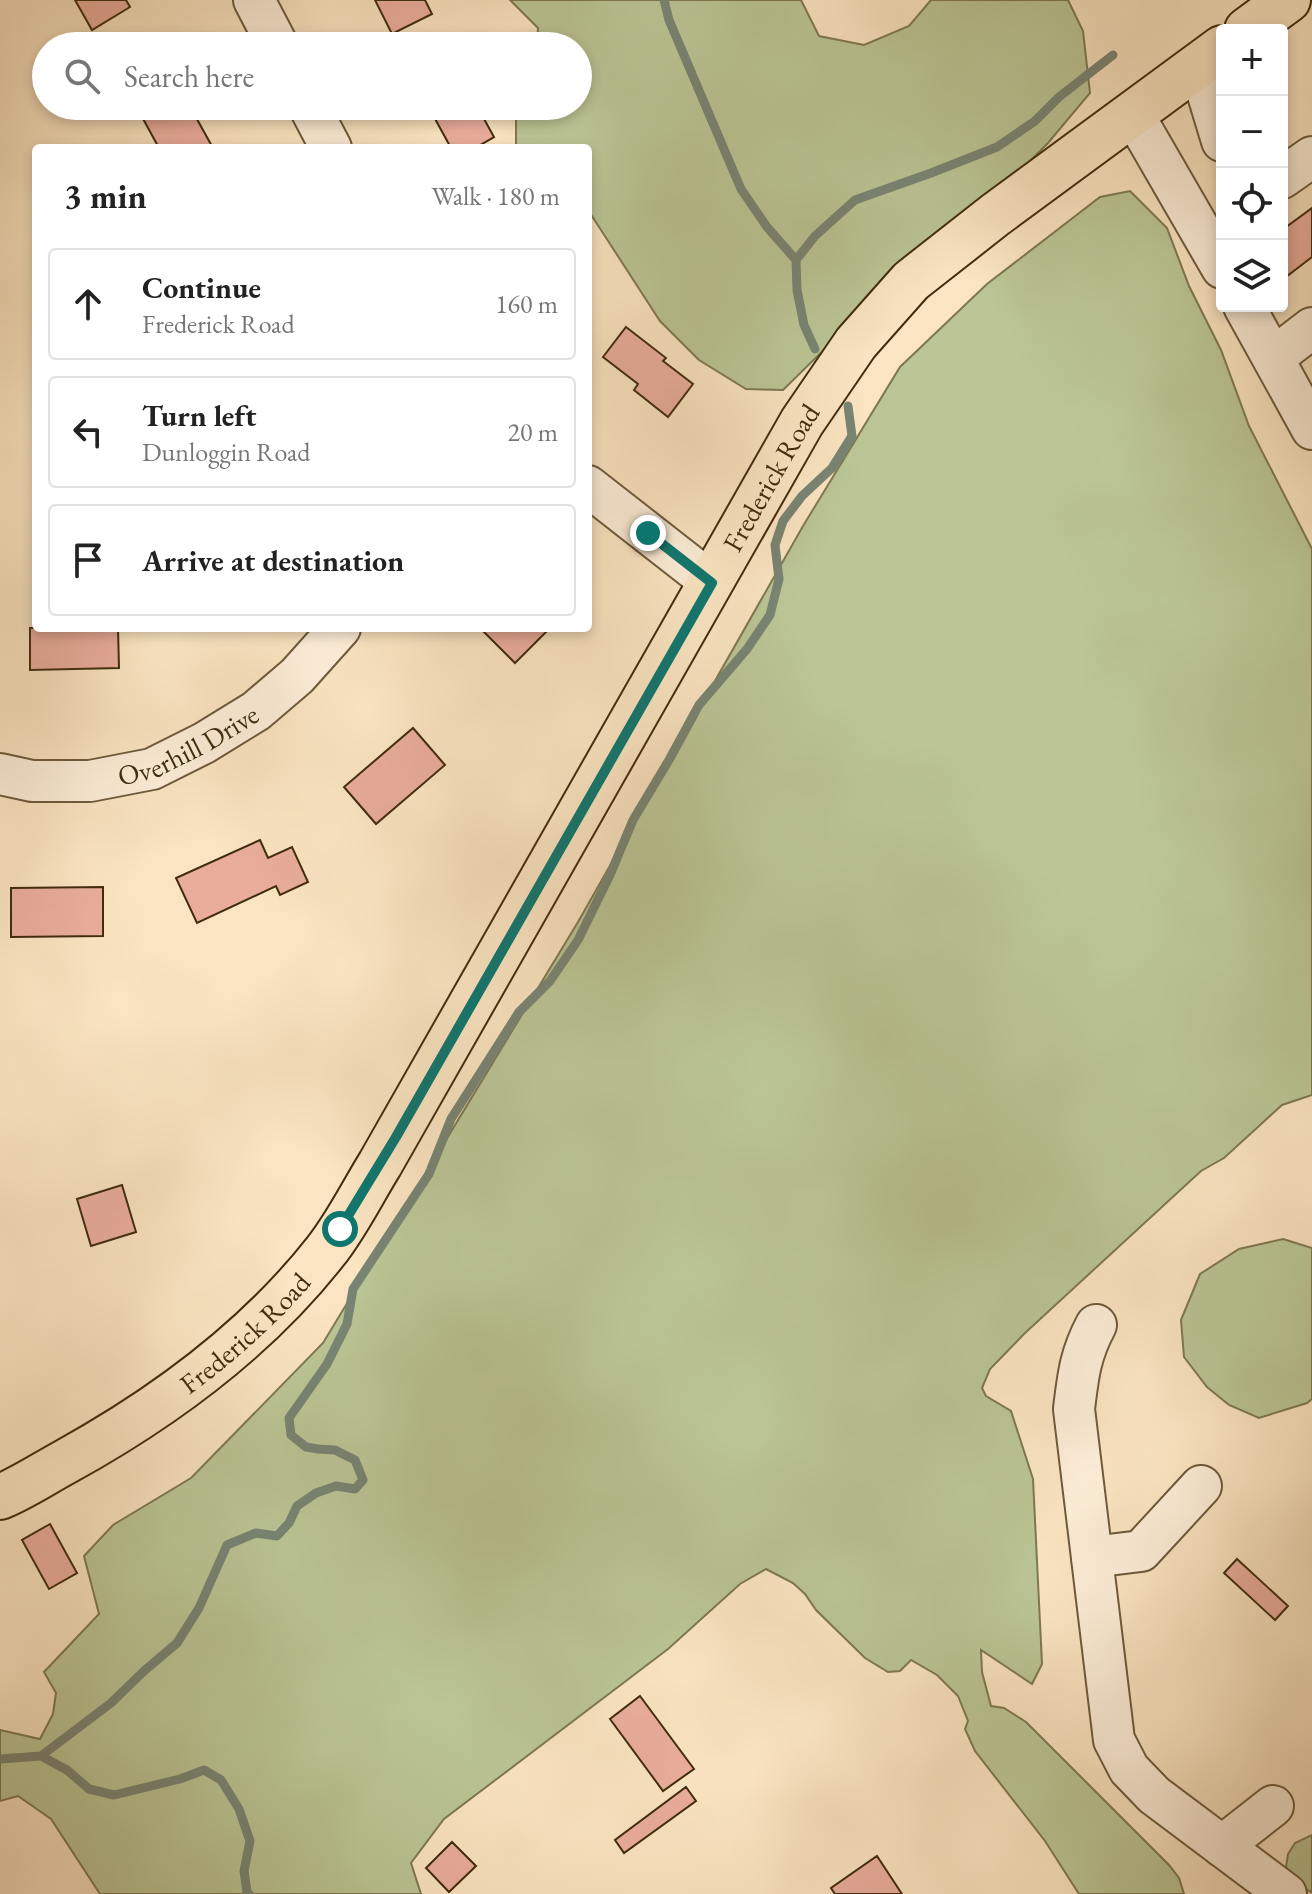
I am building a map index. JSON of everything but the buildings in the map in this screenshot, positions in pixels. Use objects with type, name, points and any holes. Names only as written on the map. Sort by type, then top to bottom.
[{"type":"main road","points":[[1255,24],[1288,0]]},
{"type":"main road","name":"Frederick Road","points":[[0,1497],[86,1451],[165,1401],[239,1344],[278,1307],[326,1250],[396,1137],[802,422],[856,343],[911,281],[995,215],[1210,57]]},
{"type":"street","points":[[254,0],[271,32]]},
{"type":"street","points":[[1210,57],[1216,99]]},
{"type":"street","points":[[1133,114],[1216,258]]},
{"type":"street","points":[[316,120],[329,144]]},
{"type":"street","points":[[1288,174],[1312,157]]},
{"type":"street","points":[[1248,312],[1312,429]]},
{"type":"street","points":[[1274,357],[1312,328]]},
{"type":"street","points":[[592,489],[712,583]]},
{"type":"street","name":"Overhill Drive","points":[[0,774],[32,781],[90,781],[152,769],[204,743],[256,711],[297,676],[336,632]]},
{"type":"street","points":[[1096,1325],[1085,1346],[1079,1368],[1074,1409],[1092,1557],[1124,1680],[1114,1740],[1129,1769],[1154,1795],[1286,1894]]},
{"type":"street","points":[[1092,1557],[1141,1551],[1201,1486]]},
{"type":"street","points":[[1222,1846],[1273,1806]]},
{"type":"street","points":[[1254,1894],[1265,1894]]},
{"type":"green space","points":[[510,0],[801,0],[819,36],[864,45],[909,26],[931,0],[1068,0],[1083,31],[1090,93],[1048,143],[1011,180],[783,390],[746,389],[699,360],[660,321],[592,216],[592,144],[516,144],[516,120],[592,120],[592,32],[538,32],[538,28]]},
{"type":"green space","points":[[1130,191],[1167,228],[1189,286],[1221,350],[1249,426],[1312,549],[1312,1095],[1282,1105],[1224,1158],[1201,1171],[990,1369],[982,1388],[986,1396],[1011,1411],[1033,1479],[1042,1664],[1032,1684],[981,1650],[982,1672],[991,1706],[1004,1708],[1026,1722],[1169,1865],[1179,1878],[1184,1894],[1079,1894],[1045,1841],[975,1751],[965,1729],[968,1721],[958,1696],[937,1675],[911,1660],[900,1671],[888,1672],[865,1658],[793,1583],[766,1569],[740,1584],[668,1649],[444,1819],[411,1863],[421,1894],[100,1894],[51,1819],[18,1796],[0,1801],[0,1730],[40,1739],[53,1714],[56,1693],[44,1672],[99,1614],[84,1556],[113,1525],[191,1478],[323,1343],[578,922],[803,526],[900,367],[987,284],[1100,197]]},
{"type":"green space","points":[[1283,1239],[1312,1248],[1312,1399],[1259,1418],[1229,1405],[1207,1387],[1184,1357],[1181,1320],[1200,1274],[1239,1249]]},
{"type":"green space","points":[[1312,1835],[1311,1892],[1296,1884],[1286,1867],[1288,1854],[1295,1843]]},
{"type":"waterway","points":[[664,0],[669,20],[741,189],[767,227],[796,260]]},
{"type":"waterway","points":[[815,349],[804,325],[797,290],[796,260],[815,236],[855,200],[997,147],[1035,121],[1059,97],[1113,55]]},
{"type":"waterway","points":[[41,1756],[111,1703],[177,1643],[199,1608],[227,1545],[256,1533],[277,1536],[289,1523],[297,1506],[316,1493],[336,1486],[355,1489],[363,1480],[355,1460],[335,1450],[306,1447],[291,1435],[289,1418],[327,1364],[347,1324],[353,1289],[429,1174],[451,1119],[519,1012],[550,981],[578,940],[633,820],[699,705],[747,649],[770,615],[779,579],[775,545],[783,521],[802,496],[832,468],[852,436],[848,406]]},
{"type":"waterway","points":[[0,1759],[41,1756],[67,1770],[89,1789],[114,1795],[204,1770],[221,1780],[239,1809],[250,1841],[244,1871],[249,1894]]},
{"type":"route","points":[[340,1229],[396,1137],[712,583],[648,533]]}]
